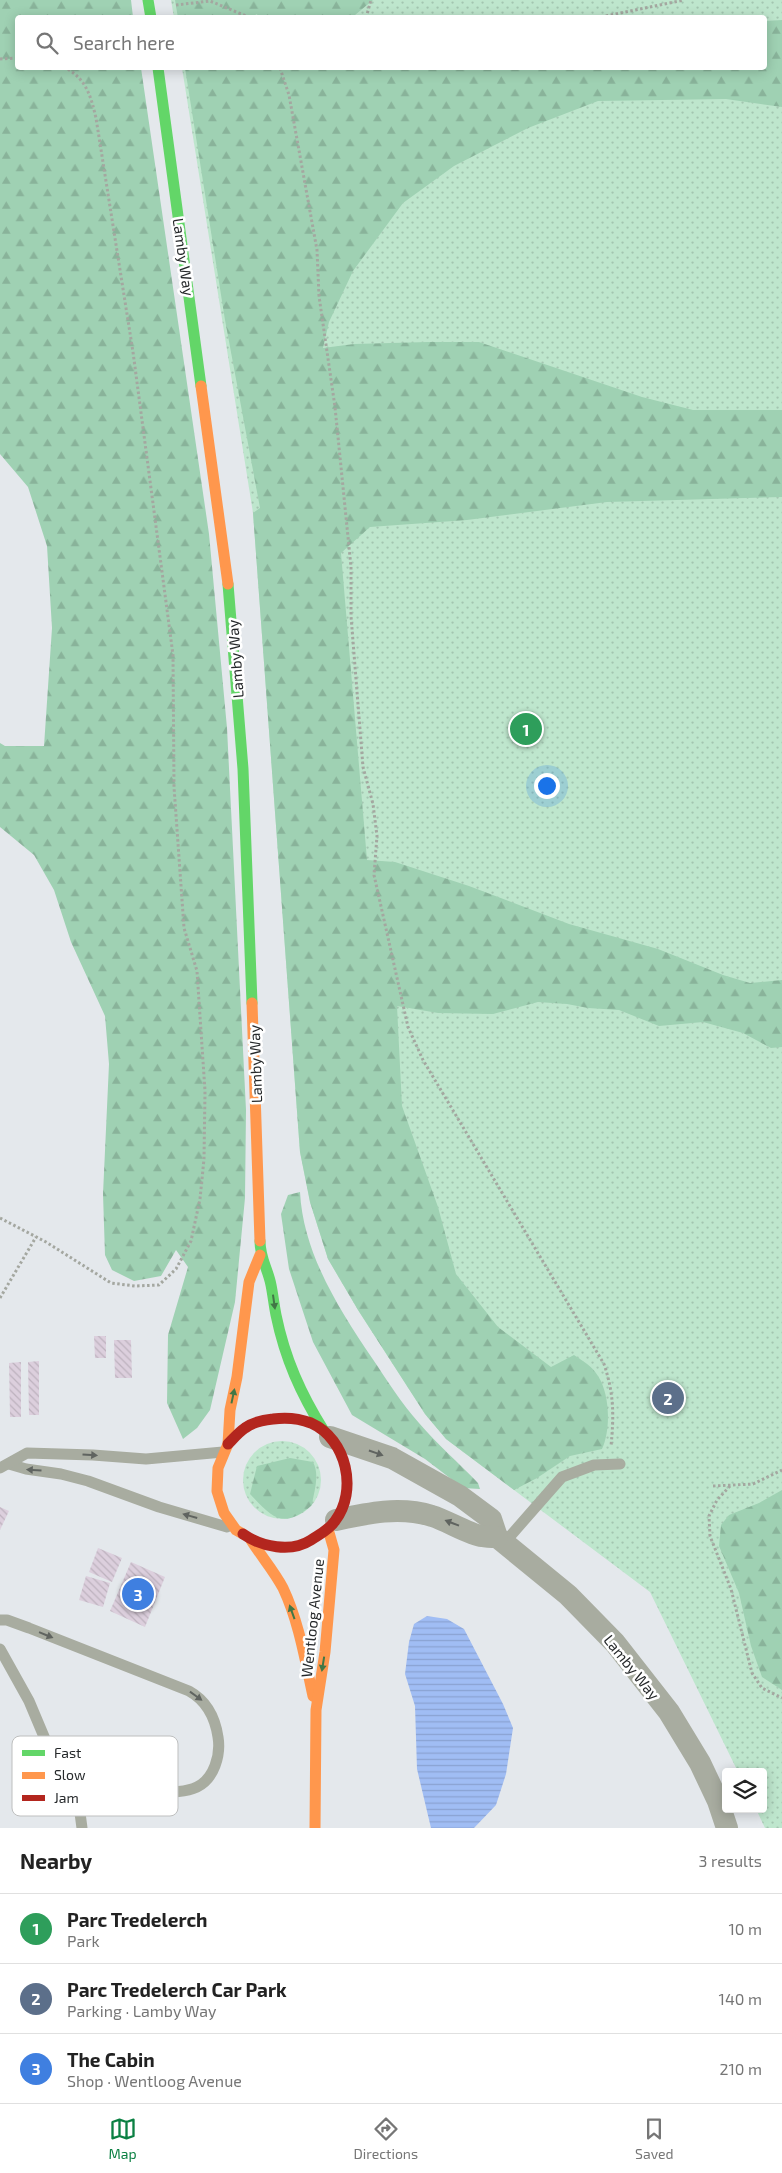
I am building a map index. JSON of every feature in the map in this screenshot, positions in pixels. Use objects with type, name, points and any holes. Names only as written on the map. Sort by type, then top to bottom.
[{"type":"street","points":[[148,0],[150,15]]},
{"type":"street","name":"Lamby Way","points":[[158,70],[231,609],[243,769],[258,1146],[260,1255],[271,1283],[276,1316],[293,1374],[304,1398],[327,1434],[392,1458],[460,1496],[491,1520],[501,1539],[568,1595],[614,1643],[669,1712],[700,1762],[718,1802],[727,1828]]},
{"type":"street","name":"Lamby Way","points":[[226,1448],[249,1282],[260,1255]]},
{"type":"street","points":[[332,1525],[346,1500],[348,1474],[342,1454],[327,1434],[311,1423],[290,1417],[262,1420],[245,1428],[226,1448],[218,1468],[217,1491],[224,1513],[236,1530],[251,1540],[272,1547],[303,1545],[332,1525],[372,1513],[396,1510],[412,1511],[432,1516],[480,1536],[501,1539]]},
{"type":"street","name":"Wentloog Avenue","points":[[315,1828],[316,1710],[325,1652],[334,1550],[332,1525]]},
{"type":"street","name":"Wentloog Avenue","points":[[251,1540],[282,1587],[291,1608],[299,1633],[316,1710]]},
{"type":"lane","points":[[4,1466],[27,1453],[93,1455],[146,1460],[226,1448]]},
{"type":"lane","points":[[501,1539],[562,1477],[594,1465],[620,1464]]},
{"type":"lane","points":[[4,1466],[61,1474],[88,1481],[159,1507],[236,1530]]},
{"type":"lane","points":[[0,1620],[29,1628],[189,1691],[199,1697],[204,1702],[217,1725],[218,1760],[211,1775],[198,1787],[178,1790]]},
{"type":"lane","points":[[0,1649],[29,1701],[44,1736]]},
{"type":"path","points":[[367,15],[371,0]]},
{"type":"path","points":[[611,15],[684,0]]},
{"type":"path","points":[[168,6],[210,1],[247,15]]},
{"type":"path","points":[[0,59],[15,58]]},
{"type":"path","points":[[0,1218],[36,1237],[111,1283],[135,1286],[159,1285],[176,1269],[191,1241],[200,1200],[204,1159],[204,1091],[197,971],[184,928],[174,787],[173,655],[133,352],[96,118],[89,90],[74,72],[70,70]]},
{"type":"path","points":[[281,70],[289,95],[317,250],[319,296],[335,407],[351,567],[351,616],[363,767],[373,804],[377,836],[374,875],[408,1027],[423,1060],[604,1364],[612,1387],[614,1414],[610,1451]]},
{"type":"path","points":[[0,1298],[36,1237]]},
{"type":"path","points":[[712,1486],[753,1484],[782,1470]]},
{"type":"path","points":[[730,1486],[718,1500],[709,1516],[710,1536],[731,1589],[752,1673],[762,1688],[782,1698]]},
{"type":"green space","points":[[0,0],[131,0],[133,15],[15,15],[15,70],[141,70],[209,534],[227,728],[246,1110],[245,1198],[235,1302],[210,1410],[197,1428],[183,1439],[167,1403],[168,1335],[188,1267],[176,1250],[161,1276],[134,1281],[112,1270],[105,1255],[103,1194],[109,1064],[105,1016],[71,942],[54,890],[34,855],[0,827],[0,743],[5,746],[44,746],[52,628],[47,546],[28,487],[0,454]]},
{"type":"green space","points":[[171,0],[782,0],[782,1828],[765,1828],[758,1813],[767,1813],[767,1768],[736,1768],[650,1592],[446,1439],[425,1414],[358,1310],[328,1259],[310,1202],[300,1152],[253,513],[182,70],[767,70],[767,15],[174,15]]},
{"type":"green space","points":[[175,0],[373,0],[355,15],[178,15]]},
{"type":"green space","points":[[782,20],[782,107],[726,99],[598,101],[528,128],[454,166],[403,203],[353,271],[329,322],[323,348],[354,344],[479,342],[642,397],[693,410],[782,410],[782,497],[607,502],[467,520],[370,527],[341,553],[367,860],[395,862],[469,886],[569,924],[658,949],[723,975],[750,983],[782,980],[782,1047],[771,1048],[743,1033],[703,1022],[659,1026],[619,1010],[588,1008],[567,1004],[538,1002],[493,1014],[438,1013],[397,1006],[402,1106],[438,1207],[456,1274],[498,1327],[551,1367],[574,1355],[596,1372],[605,1392],[608,1422],[602,1449],[570,1456],[537,1478],[514,1490],[446,1439],[425,1414],[358,1310],[328,1259],[310,1202],[300,1152],[253,513],[260,508],[225,320],[185,70],[767,70],[767,21]]},
{"type":"green space","points":[[300,1192],[308,1237],[315,1258],[347,1320],[406,1408],[478,1483],[480,1489],[463,1488],[425,1459],[352,1415],[313,1342],[289,1269],[281,1214],[288,1195]]},
{"type":"green space","points":[[274,1441],[290,1441],[304,1447],[315,1458],[321,1472],[321,1488],[315,1502],[304,1513],[290,1519],[274,1519],[260,1513],[249,1502],[243,1488],[243,1472],[249,1458],[260,1447]]},
{"type":"green space","points":[[290,1458],[313,1462],[316,1478],[312,1505],[302,1513],[286,1519],[272,1515],[250,1494],[257,1466]]},
{"type":"green space","points":[[782,1490],[782,1690],[762,1677],[751,1646],[739,1593],[719,1546],[721,1525],[729,1515],[759,1503]]},
{"type":"water","points":[[427,1616],[447,1619],[464,1629],[503,1704],[513,1728],[506,1774],[496,1805],[474,1828],[431,1828],[417,1769],[415,1706],[405,1674],[409,1642],[414,1624]]},
{"type":"building","points":[[94,1336],[106,1336],[106,1358],[95,1358]]},
{"type":"building","points":[[114,1340],[131,1340],[132,1378],[115,1378]]},
{"type":"building","points":[[39,1361],[39,1415],[29,1415],[28,1362]]},
{"type":"building","points":[[21,1362],[21,1417],[10,1417],[9,1363]]},
{"type":"building","points":[[0,1507],[9,1511],[0,1530]]},
{"type":"building","points":[[98,1548],[122,1558],[112,1582],[89,1572]]},
{"type":"building","points":[[131,1562],[165,1577],[145,1627],[110,1611]]},
{"type":"building","points":[[86,1576],[110,1583],[103,1607],[79,1600]]},
{"type":"traffic: fast","points":[[148,0],[150,15]]},
{"type":"traffic: fast","points":[[158,70],[201,386]]},
{"type":"traffic: fast","points":[[228,584],[243,769],[252,1003]]},
{"type":"traffic: fast","points":[[260,1241],[261,1253],[270,1279],[276,1315],[289,1361],[301,1390],[324,1431]]},
{"type":"traffic: slow","points":[[201,386],[228,584]]},
{"type":"traffic: slow","points":[[252,1003],[260,1241]]},
{"type":"traffic: slow","points":[[243,1534],[236,1530],[224,1513],[217,1491],[218,1468],[228,1444],[230,1410],[237,1377],[249,1282],[260,1255]]},
{"type":"traffic: slow","points":[[315,1828],[316,1710],[325,1652],[334,1550],[328,1529]]},
{"type":"traffic: slow","points":[[251,1540],[283,1588],[289,1601],[301,1641],[313,1696]]},
{"type":"traffic: jam","points":[[228,1444],[248,1426],[255,1423],[278,1418],[297,1419],[311,1423],[323,1431],[333,1441],[345,1467],[347,1481],[342,1509],[333,1524],[321,1534],[303,1544],[286,1547],[268,1545],[243,1534]]},
{"type":"place","name":"Parc Tredelerch","points":[[526,729]]},
{"type":"place","name":"Parc Tredelerch Car Park","points":[[668,1398]]},
{"type":"place","name":"The Cabin","points":[[138,1594]]}]
